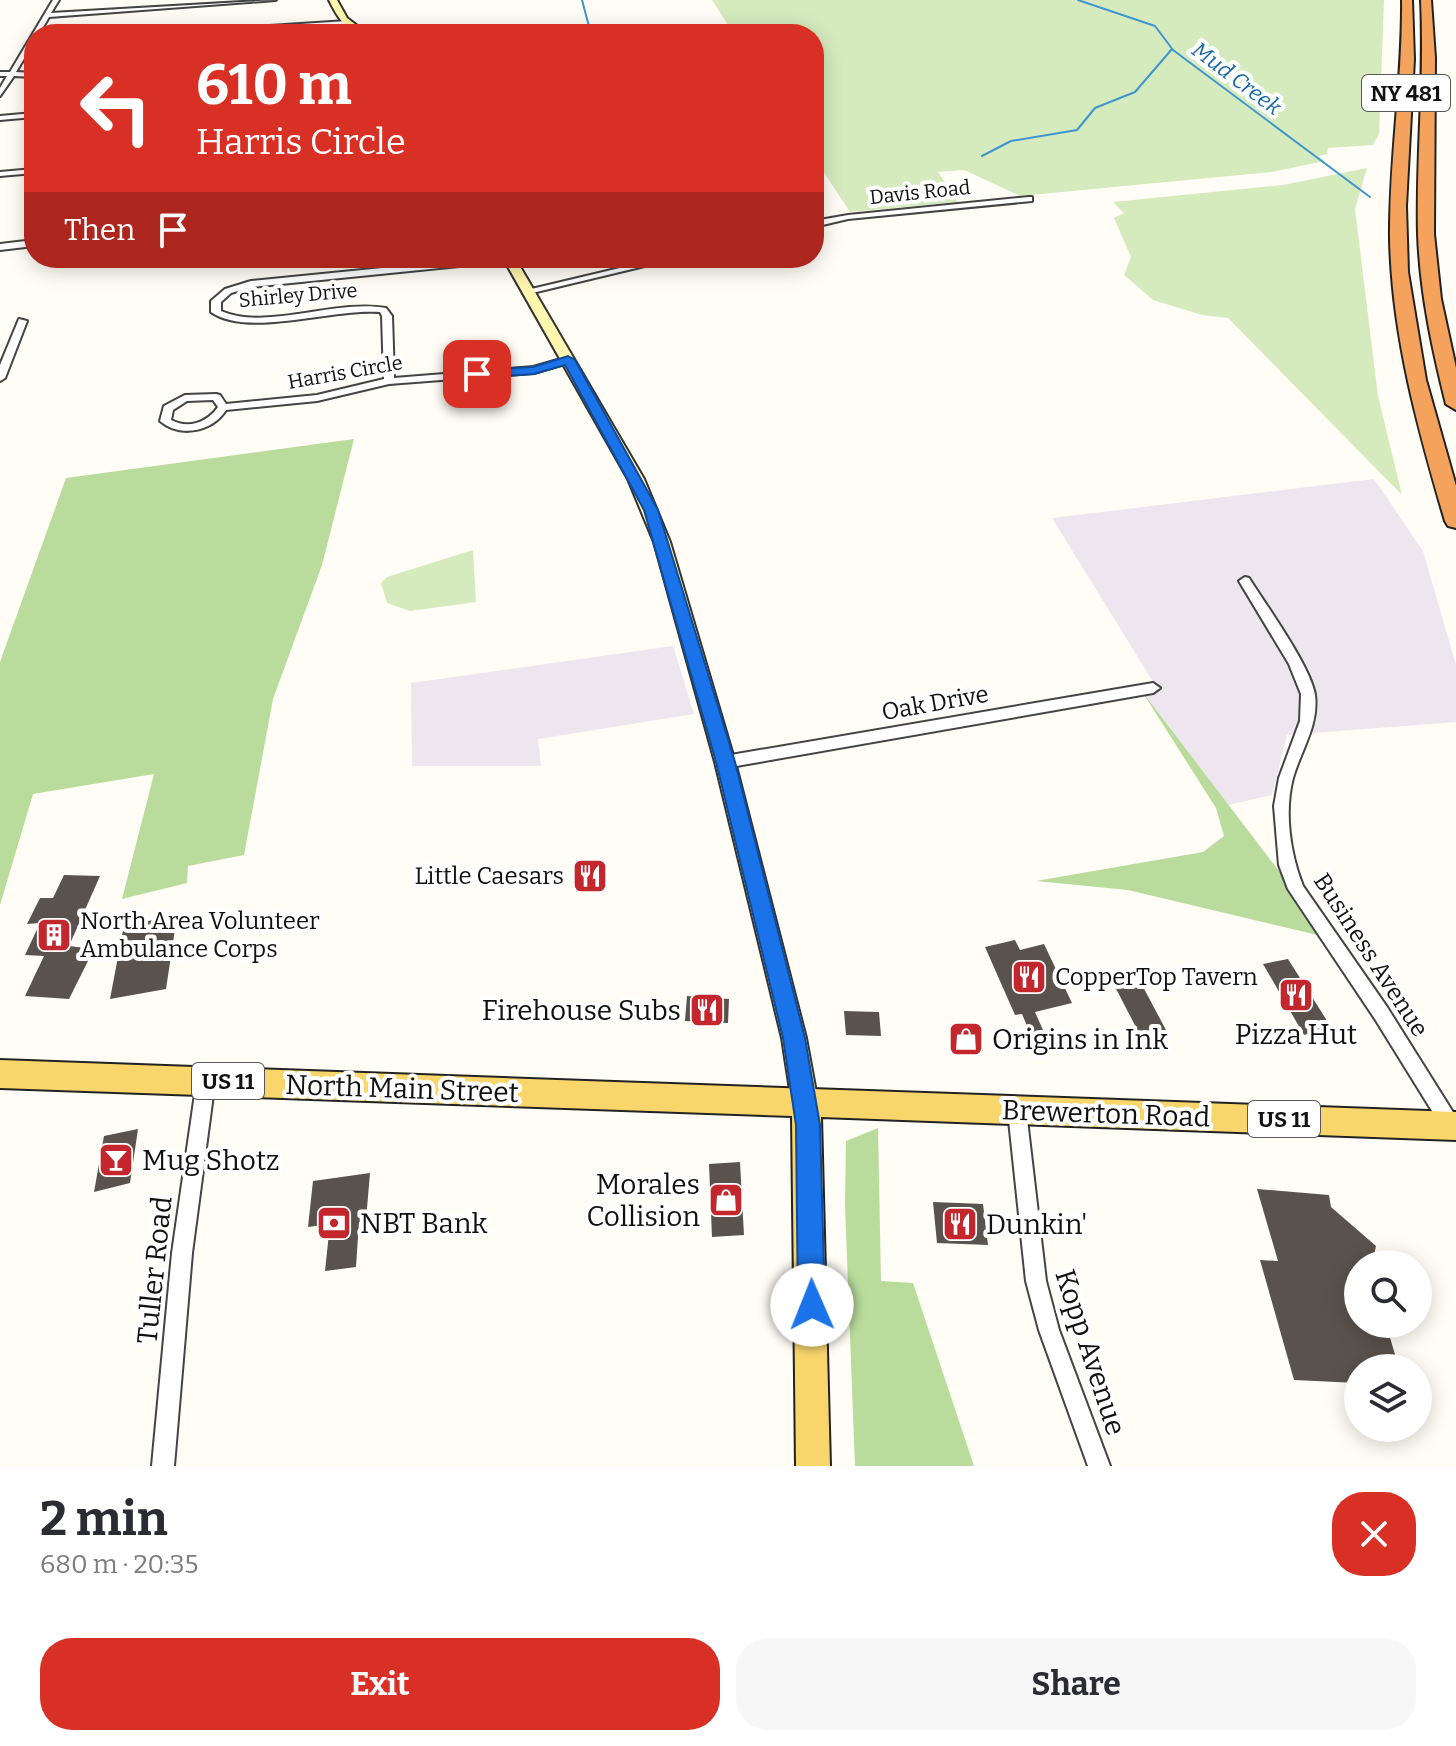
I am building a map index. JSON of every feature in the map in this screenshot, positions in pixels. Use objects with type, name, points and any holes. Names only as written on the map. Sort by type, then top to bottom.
[{"type":"highway","name":"NY 481","points":[[1407,0],[1408,65],[1398,237],[1401,290],[1410,346],[1456,521]]},
{"type":"highway","name":"NY 481","points":[[1426,0],[1430,38],[1428,268],[1443,354],[1456,404]]},
{"type":"main road","points":[[333,0],[337,13],[348,24]]},
{"type":"main road","points":[[515,268],[651,510],[725,762],[794,1038],[808,1125],[813,1466]]},
{"type":"main road","name":"North Main Street","points":[[0,1074],[805,1103]]},
{"type":"main road","name":"Brewerton Road","points":[[805,1103],[1454,1126]]},
{"type":"street","points":[[42,24],[56,0]]},
{"type":"street","points":[[47,15],[273,0]]},
{"type":"street","points":[[327,24],[345,22]]},
{"type":"street","points":[[0,94],[24,55]]},
{"type":"street","points":[[0,74],[24,75]]},
{"type":"street","points":[[0,118],[24,116]]},
{"type":"street","points":[[0,174],[24,172]]},
{"type":"street","name":"Davis Road","points":[[824,222],[1029,199]]},
{"type":"street","points":[[0,247],[24,244]]},
{"type":"street","name":"Shirley Drive","points":[[389,381],[387,316],[383,310],[361,308],[243,320],[222,317],[216,312],[216,301],[228,291],[251,284],[410,268]]},
{"type":"street","points":[[528,291],[630,268]]},
{"type":"street","points":[[0,378],[22,321]]},
{"type":"street","name":"Harris Circle","points":[[223,407],[317,398],[389,381],[517,372],[568,360]]},
{"type":"street","name":"Harris Circle","points":[[216,397],[223,407],[220,414],[203,425],[180,427],[165,421],[168,408],[185,398],[216,397]]},
{"type":"street","name":"Business Avenue","points":[[1245,581],[1295,663],[1308,694],[1307,721],[1286,778],[1281,806],[1287,865],[1296,889],[1454,1126]]},
{"type":"street","name":"Oak Drive","points":[[725,762],[1153,688]]},
{"type":"street","name":"Tuller Road","points":[[163,1466],[182,1253],[206,1080]]},
{"type":"street","name":"Kopp Avenue","points":[[1017,1111],[1036,1281],[1049,1330],[1099,1466]]},
{"type":"shaded area","points":[[1374,479],[1423,551],[1456,665],[1456,722],[1287,735],[1272,795],[1228,805],[1141,690],[1155,685],[1052,518]]},
{"type":"shaded area","points":[[673,646],[694,714],[538,739],[541,766],[412,766],[411,683]]},
{"type":"green space","points":[[712,0],[1384,0],[1379,134],[1373,145],[1328,148],[1327,154],[1319,156],[1325,161],[1271,172],[1020,196],[964,170],[938,172],[958,202],[850,212],[824,172],[824,24],[728,24]]},
{"type":"green space","points":[[1367,168],[1355,209],[1378,396],[1402,495],[1228,318],[1202,315],[1153,300],[1124,275],[1131,257],[1114,218],[1124,213],[1113,202],[1283,185]]},
{"type":"green space","points":[[354,439],[322,565],[273,699],[244,855],[188,866],[187,883],[122,899],[154,774],[33,794],[0,905],[0,662],[66,478]]},
{"type":"green space","points":[[473,550],[476,602],[410,611],[387,603],[381,583],[387,577]]},
{"type":"green space","points":[[1141,690],[1330,938],[1128,890],[1036,881],[1203,852],[1224,836],[1216,808]]},
{"type":"green space","points":[[878,1128],[881,1281],[913,1283],[974,1466],[855,1466],[845,1205],[846,1141]]},
{"type":"building","name":"North Area Volunteer Ambulance Corps","points":[[64,875],[100,876],[69,946],[94,949],[69,999],[25,996],[44,956],[25,955],[40,923],[27,924],[40,898],[53,898]]},
{"type":"building","points":[[177,916],[166,989],[110,999],[124,925]]},
{"type":"building","name":"CopperTop Tavern","points":[[1015,940],[1020,950],[1044,944],[1072,1003],[1035,1012],[1043,1030],[1030,1033],[1022,1014],[1015,1015],[985,947]]},
{"type":"building","name":"Pizza Hut","points":[[1288,959],[1331,1027],[1304,1035],[1263,964]]},
{"type":"building","points":[[1126,976],[1130,984],[1141,983],[1166,1030],[1141,1037],[1111,979]]},
{"type":"building","name":"Firehouse Subs","points":[[687,996],[729,999],[728,1023],[685,1021]]},
{"type":"building","points":[[844,1011],[879,1012],[881,1036],[846,1035]]},
{"type":"building","name":"Origins in Ink","points":[[979,1029],[983,1051],[954,1049],[950,1030]]},
{"type":"building","name":"Mug Shotz","points":[[138,1129],[130,1183],[94,1192],[104,1136]]},
{"type":"building","name":"Morales Collision","points":[[740,1162],[744,1235],[712,1237],[709,1164]]},
{"type":"building","name":"NBT Bank","points":[[370,1173],[366,1220],[359,1222],[356,1267],[325,1271],[330,1224],[308,1227],[313,1181]]},
{"type":"building","points":[[1257,1189],[1329,1195],[1331,1207],[1376,1246],[1375,1250],[1344,1250],[1344,1338],[1390,1338],[1395,1354],[1344,1354],[1344,1382],[1294,1380],[1260,1260],[1278,1261]]},
{"type":"building","name":"Dunkin'","points":[[933,1202],[983,1204],[988,1245],[937,1243]]},
{"type":"waterway","points":[[582,0],[588,24]]},
{"type":"waterway","name":"Mud Creek","points":[[1078,0],[1155,26],[1173,50],[1370,197]]},
{"type":"waterway","points":[[982,156],[1011,141],[1077,130],[1095,108],[1135,92],[1172,49]]},
{"type":"place","name":"Little Caesars","points":[[590,876]]},
{"type":"place","name":"North Area Volunteer Ambulance Corps","points":[[54,935]]},
{"type":"place","name":"CopperTop Tavern","points":[[1029,977]]},
{"type":"place","name":"Pizza Hut","points":[[1296,995]]},
{"type":"place","name":"Firehouse Subs","points":[[707,1010]]},
{"type":"place","name":"Origins in Ink","points":[[966,1039]]},
{"type":"place","name":"Mug Shotz","points":[[116,1160]]},
{"type":"place","name":"Morales Collision","points":[[726,1200]]},
{"type":"place","name":"NBT Bank","points":[[334,1223]]},
{"type":"place","name":"Dunkin'","points":[[960,1224]]},
{"type":"route","points":[[477,374],[534,370],[568,360],[651,510],[725,762],[794,1038],[808,1125],[812,1305]]}]
